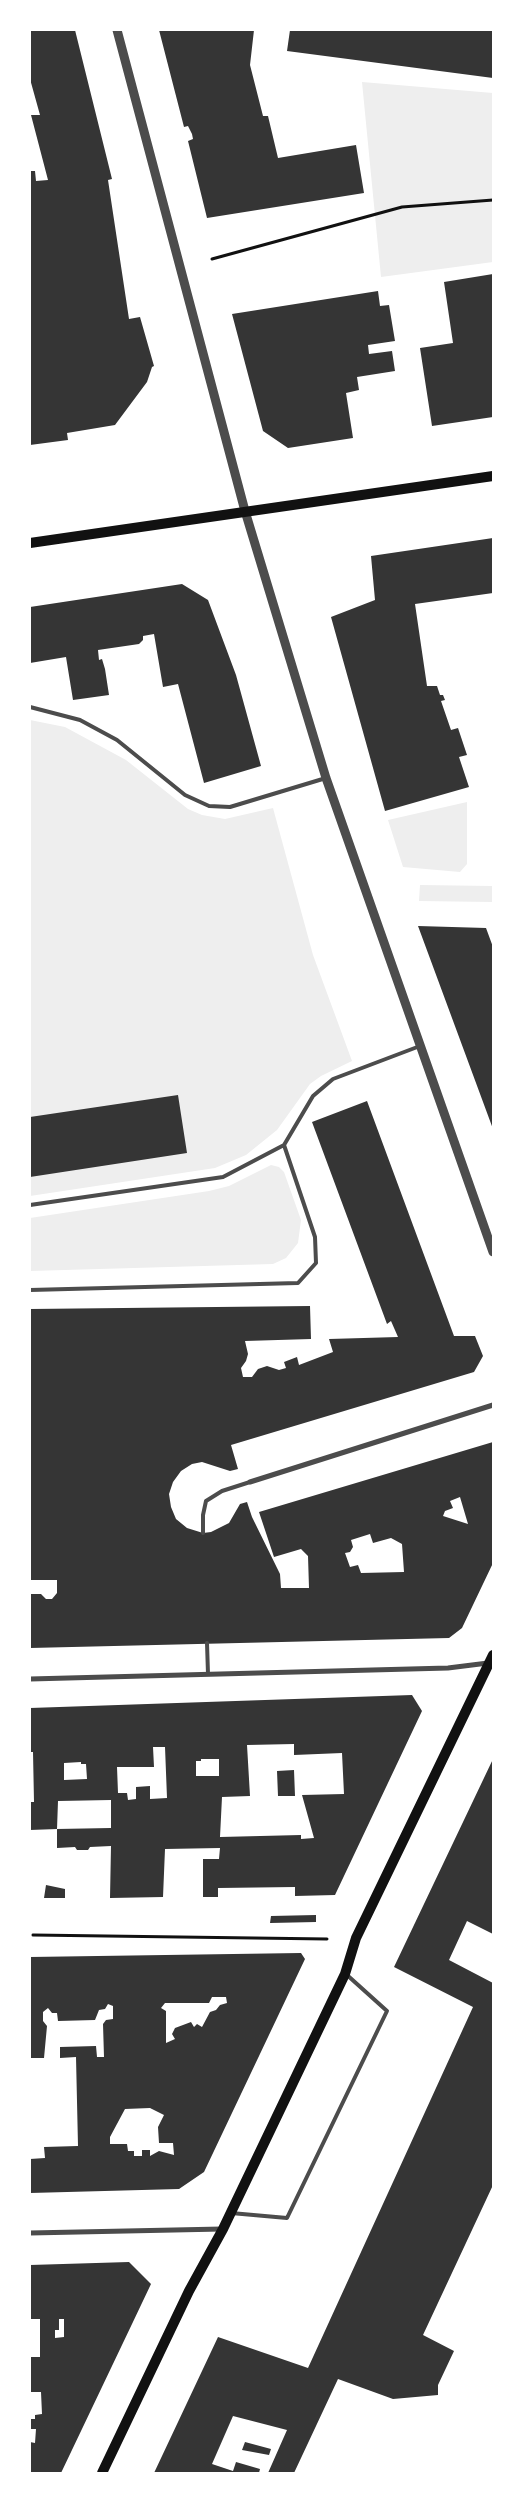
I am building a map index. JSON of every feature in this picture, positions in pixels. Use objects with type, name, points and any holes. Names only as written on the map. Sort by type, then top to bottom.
[{"type":"main road","points":[[30,544],[493,476]]},
{"type":"main road","points":[[102,2473],[189,2290],[223,2229],[345,1974],[356,1938],[491,1659]]},
{"type":"street","points":[[117,30],[245,511],[326,778],[493,1252]]},
{"type":"street","points":[[250,1482],[493,1405]]},
{"type":"street","points":[[30,1678],[448,1668],[491,1659]]},
{"type":"street","points":[[30,2233],[223,2229]]},
{"type":"lane","points":[[30,707],[80,720],[117,740],[185,795],[209,806],[230,807],[326,778]]},
{"type":"lane","points":[[30,1205],[223,1177],[284,1145],[313,1096],[333,1079],[420,1046]]},
{"type":"lane","points":[[30,1290],[298,1283],[316,1263],[315,1237],[284,1145]]},
{"type":"lane","points":[[203,1533],[203,1515],[206,1501],[222,1491],[250,1482]]},
{"type":"lane","points":[[208,1643],[208,1674]]},
{"type":"lane","points":[[230,2213],[287,2218],[383,2020],[387,2011],[345,1974]]},
{"type":"path","points":[[212,259],[402,207],[493,200]]},
{"type":"path","points":[[33,1935],[356,1938]]},
{"type":"shaded area","points":[[362,82],[493,93],[493,262],[381,277]]},
{"type":"shaded area","points":[[30,720],[65,727],[126,760],[188,809],[202,815],[225,819],[273,808],[313,955],[352,1061],[321,1076],[310,1084],[277,1130],[246,1155],[215,1168],[30,1196]]},
{"type":"shaded area","points":[[467,802],[467,864],[460,872],[403,867],[388,820]]},
{"type":"shaded area","points":[[420,885],[492,886],[492,902],[419,901]]},
{"type":"shaded area","points":[[271,1165],[279,1167],[284,1172],[301,1220],[298,1243],[286,1258],[273,1264],[30,1271],[30,1218],[209,1191],[229,1186]]},
{"type":"building","points":[[30,30],[75,30],[112,179],[108,180],[129,319],[140,317],[154,366],[147,382],[115,425],[67,433],[68,440],[30,445],[30,171],[35,171],[36,181],[48,180],[31,115],[40,115],[30,79]]},
{"type":"building","points":[[159,30],[254,30],[250,65],[263,116],[268,116],[278,158],[356,145],[364,193],[207,218],[188,141],[193,139],[192,134],[188,126],[184,127]]},
{"type":"building","points":[[290,30],[493,30],[493,78],[287,51]]},
{"type":"building","points":[[493,274],[493,417],[432,426],[420,348],[453,343],[444,282]]},
{"type":"building","points":[[378,291],[380,306],[389,305],[395,341],[368,345],[369,354],[392,351],[395,371],[357,377],[359,390],[346,393],[353,438],[288,448],[263,431],[232,314]]},
{"type":"building","points":[[493,538],[493,593],[415,604],[427,686],[437,686],[440,695],[443,695],[445,700],[441,701],[451,730],[458,728],[467,755],[459,757],[469,787],[385,811],[331,617],[375,600],[371,556]]},
{"type":"building","points":[[182,584],[208,600],[236,675],[261,766],[204,783],[178,684],[163,687],[154,634],[143,636],[143,640],[139,644],[98,650],[99,660],[102,659],[105,669],[109,695],[73,700],[66,657],[30,663],[30,607]]},
{"type":"building","points":[[418,926],[486,928],[493,947],[493,1129]]},
{"type":"building","points":[[178,1095],[187,1153],[30,1177],[30,1117]]},
{"type":"building","points":[[367,1101],[454,1336],[475,1336],[483,1356],[474,1372],[231,1445],[238,1469],[230,1471],[202,1462],[192,1464],[181,1471],[173,1482],[169,1494],[171,1507],[176,1519],[187,1528],[203,1533],[211,1532],[229,1523],[240,1504],[247,1502],[252,1517],[280,1574],[281,1588],[309,1588],[308,1556],[301,1549],[274,1557],[259,1512],[493,1442],[493,1563],[462,1628],[449,1638],[30,1648],[30,1594],[41,1594],[46,1599],[52,1599],[57,1593],[57,1580],[30,1580],[30,1309],[310,1306],[311,1339],[245,1341],[248,1354],[241,1368],[243,1377],[252,1377],[258,1369],[267,1366],[279,1370],[286,1368],[284,1362],[297,1357],[299,1365],[333,1352],[329,1339],[398,1337],[391,1321],[387,1324],[312,1122]],"holes":[[[460,1497],[468,1524],[443,1516],[445,1511],[453,1508],[450,1501]],[[370,1534],[373,1543],[391,1538],[402,1544],[404,1572],[361,1573],[358,1565],[350,1567],[345,1553],[350,1552],[353,1547],[351,1540]]]},
{"type":"building","points":[[412,1695],[422,1711],[335,1895],[295,1896],[295,1887],[218,1888],[218,1897],[203,1897],[203,1859],[219,1859],[220,1848],[165,1849],[163,1897],[110,1898],[111,1846],[90,1847],[88,1850],[77,1850],[75,1847],[57,1848],[57,1829],[30,1830],[30,1802],[34,1802],[33,1752],[30,1752],[30,1708]],"holes":[[[294,1744],[294,1755],[342,1753],[344,1794],[302,1795],[314,1838],[301,1839],[301,1835],[220,1837],[222,1797],[250,1796],[247,1745]],[[153,1747],[165,1747],[167,1798],[150,1799],[150,1786],[136,1787],[136,1799],[128,1800],[127,1793],[118,1793],[117,1767],[154,1767]],[[201,1759],[219,1759],[219,1776],[196,1776],[196,1761],[201,1761]],[[81,1762],[81,1764],[86,1764],[87,1779],[64,1780],[64,1763]],[[111,1800],[111,1828],[57,1829],[58,1801]]]},
{"type":"building","points":[[493,1759],[493,1934],[467,1921],[449,1960],[493,1983],[493,2185],[423,2335],[454,2351],[438,2385],[438,2395],[393,2399],[338,2379],[294,2473],[268,2473],[287,2430],[233,2416],[212,2464],[233,2471],[236,2462],[260,2469],[259,2473],[154,2473],[218,2337],[308,2368],[473,2007],[394,1967]]},
{"type":"building","points":[[294,1770],[295,1796],[278,1796],[277,1771]]},
{"type":"building","points":[[46,1885],[65,1889],[65,1898],[44,1898]]},
{"type":"building","points":[[316,1915],[316,1922],[270,1923],[271,1916]]},
{"type":"building","points":[[301,1953],[305,1959],[204,2172],[179,2189],[30,2193],[30,2159],[45,2158],[44,2147],[78,2146],[76,2057],[60,2058],[60,2047],[96,2046],[97,2057],[104,2057],[103,2024],[106,2020],[113,2019],[113,2006],[108,2004],[105,2009],[99,2010],[95,2020],[58,2021],[57,2013],[52,2013],[48,2008],[43,2012],[43,2021],[47,2026],[44,2058],[30,2058],[30,1957]],"holes":[[[212,1997],[226,1997],[227,2003],[220,2005],[216,2010],[210,2012],[202,2027],[197,2024],[194,2027],[191,2022],[175,2028],[172,2034],[175,2039],[166,2043],[166,2011],[161,2008],[165,2003],[209,2003]],[[150,2108],[164,2115],[158,2127],[159,2143],[173,2143],[174,2155],[159,2151],[150,2156],[150,2150],[142,2150],[142,2156],[134,2156],[134,2151],[128,2151],[127,2144],[110,2144],[110,2137],[125,2109]]]},
{"type":"building","points":[[129,2262],[151,2284],[61,2473],[30,2473],[30,2442],[35,2443],[36,2429],[30,2429],[30,2419],[35,2419],[35,2415],[42,2414],[41,2392],[30,2392],[30,2357],[40,2357],[40,2319],[30,2319],[30,2265]],"holes":[[[59,2319],[64,2319],[64,2337],[55,2338],[55,2330],[59,2330]]]},
{"type":"building","points":[[245,2442],[271,2449],[269,2455],[242,2450]]}]
